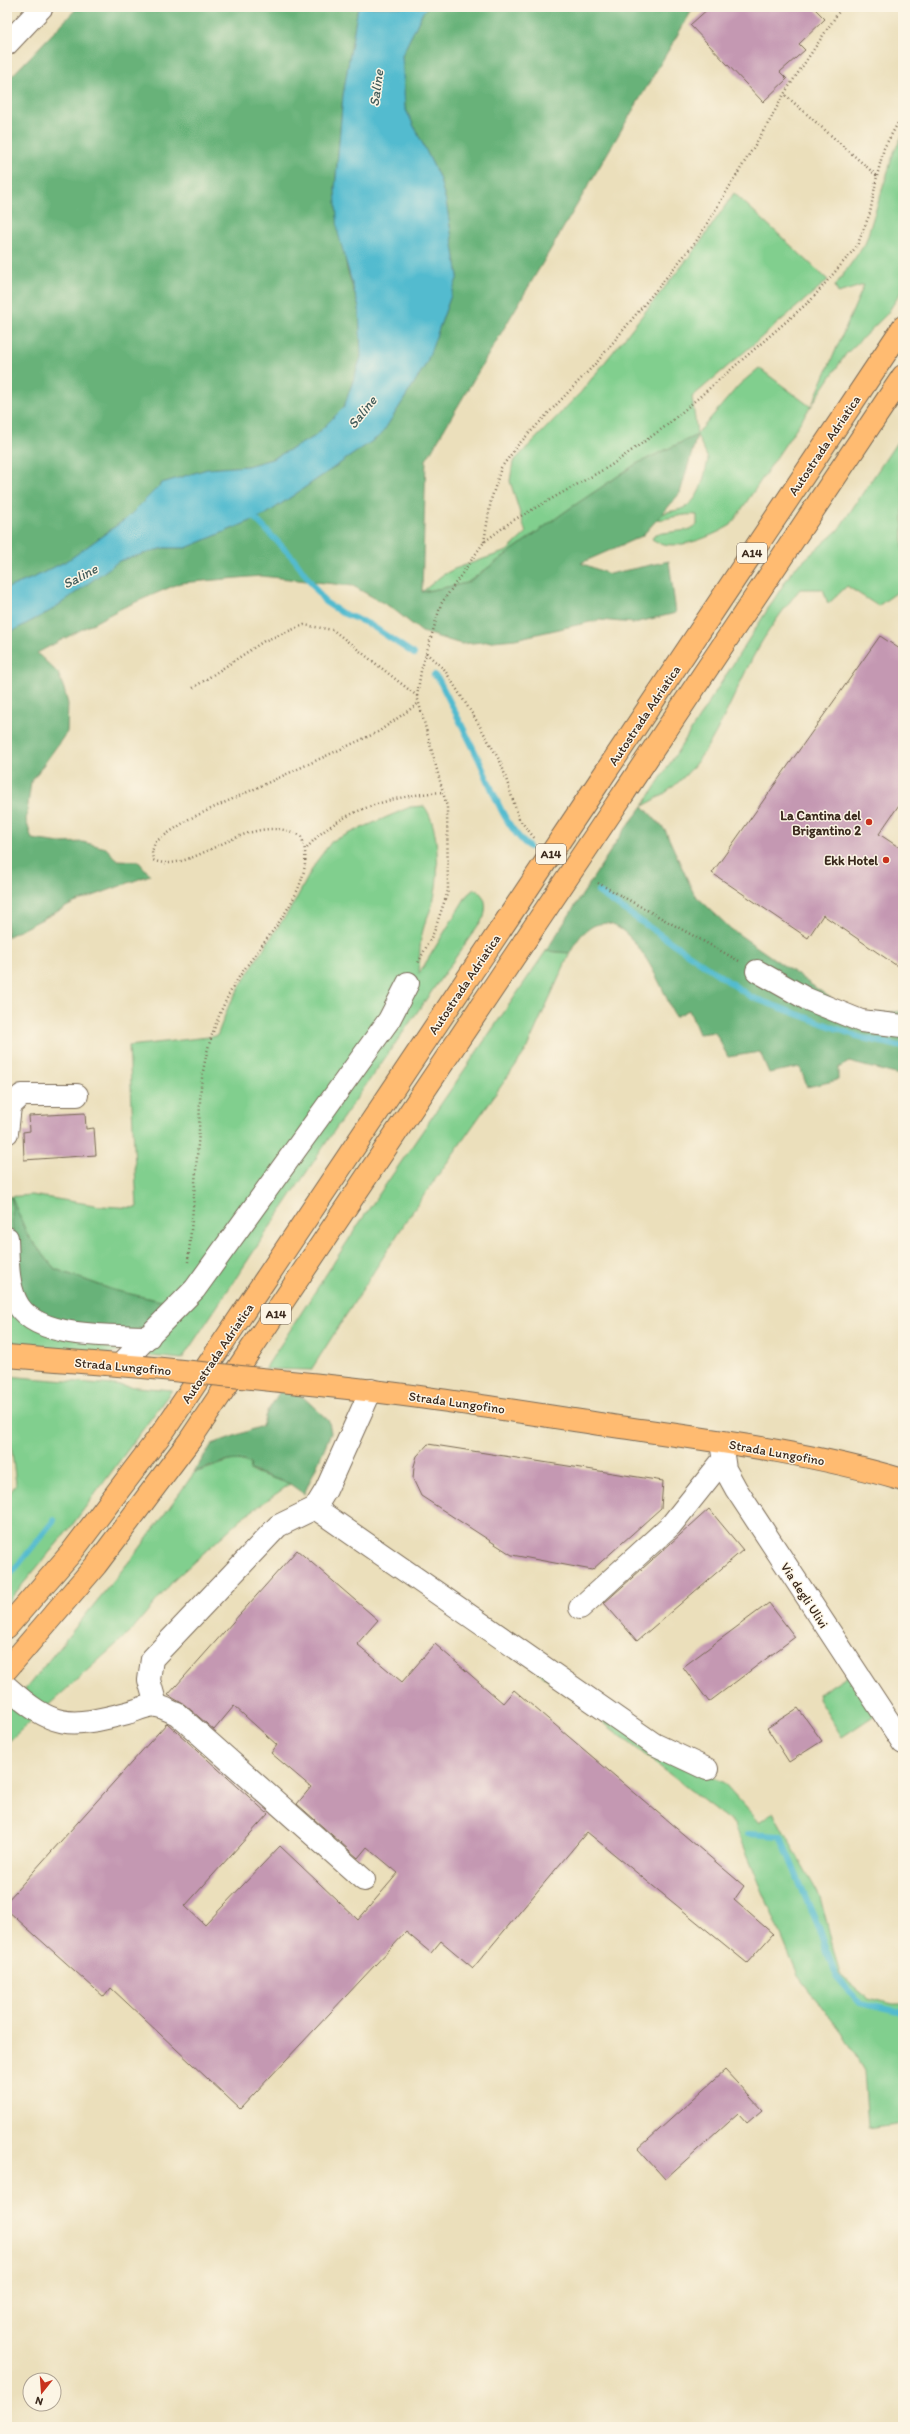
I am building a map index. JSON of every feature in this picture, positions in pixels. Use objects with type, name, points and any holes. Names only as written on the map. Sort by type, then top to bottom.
[{"type":"main road","name":"Autostrada Adriatica","points":[[7,1627],[71,1552],[165,1430],[903,327]]},
{"type":"main road","name":"Autostrada Adriatica","points":[[7,1669],[96,1565],[190,1440],[903,376]]},
{"type":"main road","name":"Strada Lungofino","points":[[7,1356],[120,1365],[371,1390],[722,1451],[825,1460],[903,1480]]},
{"type":"street","points":[[7,44],[42,7]]},
{"type":"street","points":[[757,971],[807,999],[861,1021],[903,1026]]},
{"type":"street","points":[[120,1365],[190,1294],[389,1020],[408,983]]},
{"type":"street","points":[[7,1134],[10,1106],[22,1095],[77,1095]]},
{"type":"street","points":[[7,1238],[10,1281],[16,1302],[28,1318],[48,1328],[68,1332],[149,1337]]},
{"type":"street","points":[[156,1705],[148,1680],[152,1659],[278,1526],[315,1508],[329,1484],[371,1390]]},
{"type":"street","points":[[580,1608],[671,1525],[722,1451]]},
{"type":"street","name":"Via degli Ulivi","points":[[722,1451],[728,1475],[759,1526],[903,1743]]},
{"type":"street","points":[[315,1508],[654,1744],[707,1769]]},
{"type":"street","points":[[7,1688],[31,1709],[64,1722],[82,1723],[156,1705],[177,1714],[364,1880]]},
{"type":"path","points":[[484,542],[491,500],[501,468],[518,445],[597,362],[697,240],[769,122],[784,94],[842,7]]},
{"type":"path","points":[[784,94],[877,176]]},
{"type":"path","points":[[408,983],[434,932],[448,891],[447,807],[417,696],[426,653],[441,604],[484,542],[512,520],[557,498],[610,466],[666,426],[811,300],[857,246],[870,213],[884,148],[903,114]]},
{"type":"path","points":[[193,688],[264,641],[304,625],[333,630],[417,696]]},
{"type":"path","points":[[426,653],[444,669],[478,723],[501,763],[519,819],[537,842]]},
{"type":"path","points":[[190,1294],[188,1267],[200,1131],[201,1086],[208,1054],[217,1024],[232,989],[275,929],[298,888],[306,865],[306,849],[301,836],[292,830],[274,828],[245,834],[178,862],[162,864],[153,860],[152,852],[155,842],[189,819],[378,732],[419,703]]},
{"type":"path","points":[[306,849],[318,834],[338,821],[370,806],[403,797],[443,792]]},
{"type":"path","points":[[598,883],[757,971]]},
{"type":"green space","points":[[78,7],[358,7],[343,95],[335,189],[347,269],[359,308],[361,357],[344,407],[314,437],[272,459],[247,466],[207,469],[162,483],[127,518],[70,559],[35,577],[7,588],[7,81]]},
{"type":"green space","points":[[428,7],[694,7],[426,460],[422,592],[467,583],[566,511],[636,464],[697,435],[680,493],[664,512],[642,536],[581,563],[609,574],[669,561],[676,613],[634,623],[599,620],[515,639],[461,644],[422,632],[392,608],[353,586],[261,576],[180,583],[122,608],[37,653],[58,673],[68,704],[67,732],[31,782],[26,820],[32,839],[60,843],[83,842],[106,848],[117,860],[138,861],[150,875],[74,903],[7,937],[7,634],[52,610],[119,561],[164,548],[186,548],[265,515],[381,435],[426,364],[458,276],[446,201],[439,177],[405,108],[402,55],[423,12]]},
{"type":"green space","points":[[903,134],[903,289],[887,314],[846,354],[812,404],[864,285],[838,293],[835,286],[865,244],[894,152]]},
{"type":"green space","points":[[734,193],[828,280],[692,397],[697,434],[739,385],[759,368],[811,407],[731,525],[713,534],[692,542],[670,545],[660,543],[652,539],[655,534],[688,530],[697,525],[697,515],[687,515],[656,520],[665,513],[681,509],[688,505],[693,500],[700,488],[708,459],[697,435],[636,464],[566,511],[467,583],[422,592],[441,576],[454,569],[507,551],[526,533],[510,481],[513,462],[581,392],[697,247]]},
{"type":"green space","points":[[903,433],[903,588],[878,606],[847,586],[828,604],[823,589],[800,589],[775,622],[758,648],[721,722],[698,761],[683,778],[665,793],[643,806],[792,571],[838,530]]},
{"type":"green space","points":[[424,806],[433,826],[437,852],[437,880],[433,902],[421,939],[419,974],[467,895],[474,889],[481,894],[485,900],[484,917],[340,1122],[182,1359],[151,1356],[134,1349],[104,1354],[7,1346],[7,1197],[31,1195],[101,1206],[137,1208],[129,1046],[217,1036],[229,1005],[256,960],[294,903],[316,862],[332,841],[410,807]],"holes":[[[11,1198],[28,1236],[55,1269],[113,1290],[165,1302],[192,1300],[44,1317]]]},
{"type":"green space","points":[[643,806],[665,830],[694,894],[731,929],[855,1015],[903,1011],[903,1076],[849,1062],[838,1068],[838,1080],[807,1087],[800,1067],[769,1073],[760,1052],[728,1057],[715,1032],[699,1034],[689,1010],[675,1017],[653,970],[629,936],[615,926],[601,924],[586,931],[579,938],[570,953],[546,951],[622,833]]},
{"type":"green space","points":[[546,951],[570,953],[525,1052],[410,1215],[311,1370],[265,1369],[360,1222]]},
{"type":"green space","points":[[11,1196],[28,1236],[55,1269],[113,1290],[165,1302],[193,1299],[167,1334],[113,1331],[71,1325],[53,1319],[37,1311],[26,1301],[21,1292],[18,1280],[14,1251]]},
{"type":"green space","points":[[7,1376],[172,1390],[70,1528],[7,1603],[7,1497],[16,1484],[7,1413]]},
{"type":"green space","points":[[280,1391],[303,1397],[329,1421],[331,1433],[304,1494],[290,1484],[250,1470],[251,1464],[244,1461],[237,1460],[223,1462],[194,1472],[212,1444],[262,1426],[266,1414]]},
{"type":"green space","points":[[236,1459],[251,1464],[250,1471],[290,1484],[242,1518],[174,1580],[130,1632],[43,1710],[23,1692],[140,1548],[194,1473]]},
{"type":"green space","points":[[482,1628],[693,1767],[724,1783],[759,1822],[773,1812],[820,1897],[840,1975],[868,1998],[892,2004],[903,2004],[903,2123],[868,2128],[864,2070],[842,2033],[798,1976],[735,1825]]},
{"type":"green space","points":[[848,1675],[875,1715],[842,1737],[818,1699],[819,1694]]},
{"type":"green space","points":[[13,1702],[32,1720],[7,1743],[7,1707]]},
{"type":"water","name":"Saline","points":[[358,7],[428,7],[423,12],[402,55],[405,108],[439,177],[446,201],[458,276],[426,364],[381,435],[265,515],[186,548],[164,548],[119,561],[52,610],[7,634],[7,588],[35,577],[70,559],[127,518],[162,483],[207,469],[247,466],[272,459],[314,437],[344,407],[361,357],[359,308],[338,233],[335,189],[343,95]]},
{"type":"building","points":[[710,7],[813,7],[825,19],[799,44],[805,50],[780,72],[787,79],[763,102],[690,25]]},
{"type":"building","points":[[880,636],[903,651],[903,799],[879,834],[903,850],[903,970],[823,915],[808,938],[712,873]]},
{"type":"building","points":[[85,1113],[86,1129],[94,1128],[96,1155],[24,1160],[23,1132],[30,1131],[29,1116]]},
{"type":"building","points":[[428,1444],[663,1481],[661,1508],[592,1570],[512,1555],[421,1496],[413,1479],[414,1466],[417,1456]]},
{"type":"building","points":[[709,1509],[743,1550],[637,1641],[604,1603]]},
{"type":"building","points":[[297,1550],[378,1620],[357,1644],[402,1682],[435,1644],[503,1703],[514,1690],[744,1886],[734,1900],[773,1934],[747,1963],[587,1832],[473,1968],[441,1941],[431,1953],[406,1932],[240,2109],[111,1988],[104,1997],[7,1910],[7,1901],[167,1723],[268,1814],[185,1906],[205,1925],[280,1846],[358,1920],[398,1873],[367,1847],[358,1858],[297,1804],[311,1787],[271,1753],[277,1745],[234,1706],[214,1730],[185,1705],[168,1695]]},
{"type":"building","points":[[769,1603],[795,1637],[709,1702],[683,1667]]},
{"type":"building","points":[[798,1708],[822,1741],[789,1762],[767,1728]]},
{"type":"building","points":[[725,2070],[762,2110],[747,2123],[738,2113],[665,2179],[638,2149]]},
{"type":"waterway","points":[[250,513],[295,560],[325,602],[342,613],[369,624],[414,654]]},
{"type":"waterway","points":[[434,675],[439,680],[479,760],[505,818],[529,847]]},
{"type":"waterway","points":[[598,892],[751,997],[862,1038],[903,1047]]},
{"type":"waterway","points":[[7,1579],[54,1520]]},
{"type":"waterway","points":[[748,1834],[780,1836],[822,1936],[835,1975],[860,2003],[903,2013]]},
{"type":"place","name":"La Cantina del Brigantino 2","points":[[869,822]]},
{"type":"place","name":"Ekk Hotel","points":[[886,860]]}]
